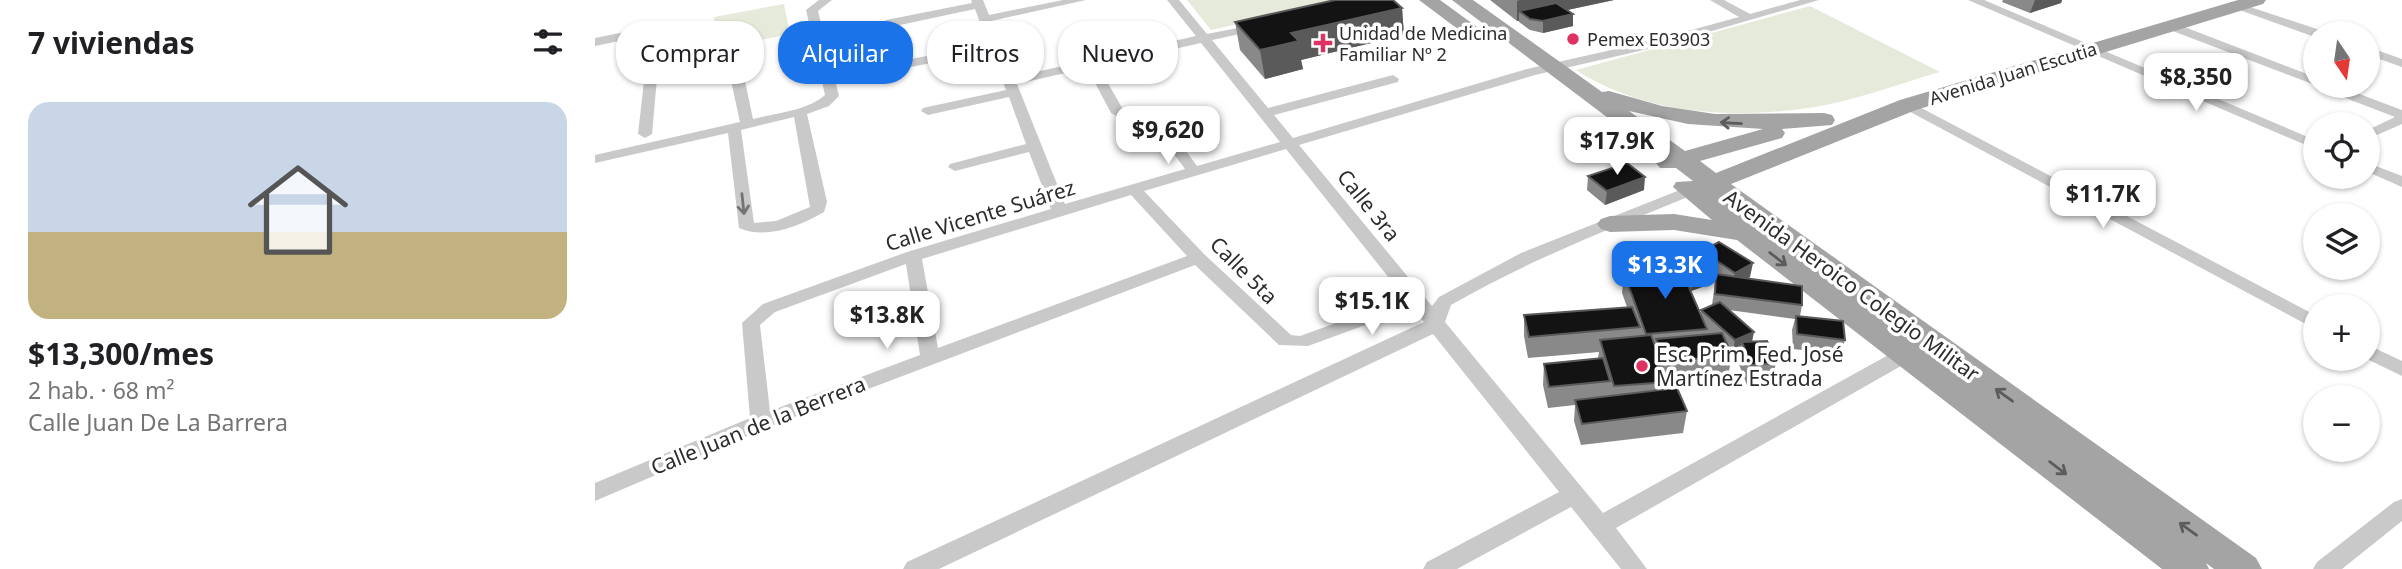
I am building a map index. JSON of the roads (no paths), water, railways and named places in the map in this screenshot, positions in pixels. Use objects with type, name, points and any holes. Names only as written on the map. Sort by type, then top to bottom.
[{"type":"main road","name":"Avenida Heroico Colegio Militar","points":[[1428,0],[1544,71],[1671,163]]},
{"type":"main road","name":"Avenida Heroico Colegio Militar","points":[[1461,0],[1544,71],[1582,87],[1700,187],[2243,569]]},
{"type":"main road","name":"Avenida Juan Escutia","points":[[1700,187],[1899,109],[2247,3]]},
{"type":"main road","points":[[1582,87],[1626,103],[1698,119],[1751,123],[1824,120]]},
{"type":"main road","name":"Avenida Juan Escutia","points":[[1671,163],[1824,120],[1899,109]]},
{"type":"main road","name":"Avenida Heroico Colegio Militar","points":[[1700,187],[1745,233],[1908,353],[2190,569]]},
{"type":"main road","points":[[1610,224],[1674,222],[1745,233]]},
{"type":"street","points":[[595,159],[800,112],[824,103],[832,96],[812,10],[826,0]]},
{"type":"street","points":[[898,21],[978,3],[985,19],[1080,0]]},
{"type":"street","name":"Calle 3ra","points":[[1174,0],[1635,569]]},
{"type":"street","points":[[1716,0],[1748,17]]},
{"type":"street","name":"Calle Vicente Suárez","points":[[761,422],[751,323],[769,308],[913,256],[1060,211],[1544,71],[1813,0]]},
{"type":"street","points":[[1974,0],[2303,140]]},
{"type":"street","points":[[2247,3],[2303,27]]},
{"type":"street","points":[[1178,44],[1268,24]]},
{"type":"street","points":[[2174,27],[2303,76]]},
{"type":"street","points":[[595,42],[639,33],[655,34],[645,134]]},
{"type":"street","points":[[2380,55],[2402,63]]},
{"type":"street","points":[[927,111],[1058,73]]},
{"type":"street","points":[[1265,113],[1393,79]]},
{"type":"street","points":[[738,84],[740,126],[736,136],[745,225],[750,229],[761,229],[807,216],[818,209],[819,202],[800,112]]},
{"type":"street","points":[[1010,84],[1060,211]]},
{"type":"street","points":[[1102,84],[1118,113]]},
{"type":"street","points":[[2356,98],[2402,117]]},
{"type":"street","points":[[1899,109],[2303,317]]},
{"type":"street","points":[[2380,129],[2402,117]]},
{"type":"street","points":[[1170,139],[1195,173]]},
{"type":"street","points":[[955,167],[1035,146]]},
{"type":"street","points":[[2380,172],[2402,182]]},
{"type":"street","points":[[915,569],[1435,324],[1439,309],[1458,293],[1527,257],[1700,187]]},
{"type":"street","name":"Calle 5ta","points":[[1135,190],[1198,258],[1280,338],[1293,343],[1301,342],[1416,300]]},
{"type":"street","points":[[913,256],[930,357]]},
{"type":"street","name":"Calle Juan de la Berrera","points":[[595,492],[761,422],[1198,258]]},
{"type":"street","points":[[1599,526],[1908,353]]},
{"type":"street","points":[[2380,357],[2402,369]]},
{"type":"street","points":[[1435,569],[1573,495]]},
{"type":"street","points":[[2325,569],[2402,508]]},
{"type":"place","name":"Pemex E03903","points":[[1573,39]]},
{"type":"place","name":"Unidad de Medicina Familiar Nº 2","points":[[1323,43]]},
{"type":"place","name":"Esc. Prim. Fed. José Martínez Estrada","points":[[1642,366]]}]
